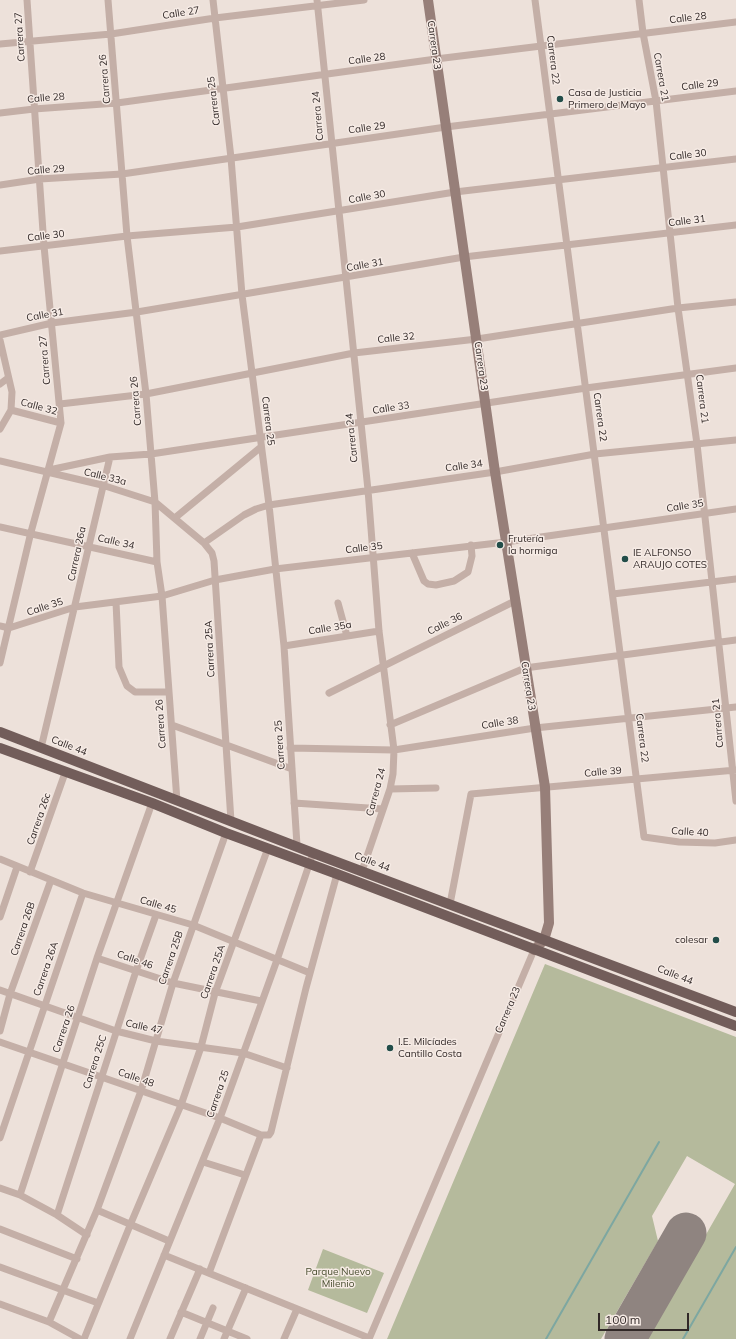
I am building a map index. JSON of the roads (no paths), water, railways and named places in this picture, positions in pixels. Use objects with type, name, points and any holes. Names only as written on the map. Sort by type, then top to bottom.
[{"type":"main road","name":"Calle 44","points":[[0,732],[297,845],[313,853],[736,1012]]},
{"type":"main road","points":[[0,748],[152,803],[226,833],[736,1026]]},
{"type":"street","name":"Carrera 27","points":[[0,663],[31,532],[49,472],[61,423],[44,246],[27,0]]},
{"type":"street","name":"Carrera 26","points":[[108,0],[127,236],[146,394],[155,502],[157,562],[162,596],[177,800]]},
{"type":"street","name":"Carrera 25","points":[[213,0],[231,158],[242,295],[269,505],[284,646],[297,845]]},
{"type":"street","name":"Calle 27","points":[[0,44],[111,34],[317,2],[364,0]]},
{"type":"street","name":"Carrera 23","points":[[369,1339],[534,950],[544,940],[549,923],[545,787],[495,472],[428,0]]},
{"type":"street","name":"Carrera 22","points":[[535,0],[638,779],[644,837]]},
{"type":"street","name":"Carrera 21","points":[[640,0],[643,33],[656,101],[678,308],[689,374],[734,770],[736,801]]},
{"type":"street","name":"Carrera 24","points":[[317,2],[368,490],[379,630],[394,750],[393,774],[390,789],[362,871]]},
{"type":"street","name":"Calle 28","points":[[0,113],[117,103],[436,59],[736,22]]},
{"type":"street","name":"Calle 29","points":[[0,185],[40,179],[122,174],[446,127],[736,91]]},
{"type":"street","name":"Calle 30","points":[[0,251],[127,236],[237,227],[338,212],[455,192],[736,159]]},
{"type":"street","name":"Calle 31","points":[[0,335],[52,323],[137,312],[464,257],[736,225]]},
{"type":"street","name":"Calle 32","points":[[60,404],[146,394],[354,353],[477,339],[678,308],[736,302]]},
{"type":"street","points":[[0,340],[12,392],[11,410],[0,429]]},
{"type":"street","name":"Calle 33","points":[[0,462],[49,472],[110,457],[151,454],[586,388],[736,368]]},
{"type":"street","points":[[0,384],[8,378]]},
{"type":"street","name":"Calle 32","points":[[11,410],[61,423]]},
{"type":"street","name":"Calle 34","points":[[204,543],[244,515],[269,505],[495,472],[595,454],[736,440]]},
{"type":"street","points":[[176,517],[261,447]]},
{"type":"street","name":"Carrera 26a","points":[[41,748],[75,607],[102,485],[110,457]]},
{"type":"street","name":"Calle 33a","points":[[49,472],[102,485],[155,502]]},
{"type":"street","name":"Carrera 25A","points":[[155,502],[176,517],[204,543],[212,553],[214,561],[231,821]]},
{"type":"street","name":"Calle 35","points":[[9,628],[75,607],[162,596],[216,580],[275,569],[506,542],[736,509]]},
{"type":"street","name":"Calle 34","points":[[0,526],[157,562]]},
{"type":"street","points":[[412,553],[424,581],[428,584],[436,585],[454,581],[468,572],[472,556],[471,545]]},
{"type":"street","points":[[613,594],[736,579]]},
{"type":"street","name":"Calle 36","points":[[330,693],[515,601]]},
{"type":"street","points":[[116,602],[119,667],[127,686],[135,692],[169,692]]},
{"type":"street","points":[[338,603],[346,636]]},
{"type":"street","points":[[0,626],[9,628]]},
{"type":"street","name":"Calle 35a","points":[[284,646],[379,630]]},
{"type":"street","points":[[390,725],[525,668],[736,640]]},
{"type":"street","name":"Calle 38","points":[[290,748],[394,750],[535,728],[736,707]]},
{"type":"street","points":[[172,725],[292,769]]},
{"type":"street","name":"Calle 39","points":[[450,904],[472,794],[734,770]]},
{"type":"street","name":"Carrera 26c","points":[[30,872],[66,773]]},
{"type":"street","points":[[390,789],[436,788]]},
{"type":"street","name":"Carrera 26","points":[[20,1195],[97,958],[152,803]]},
{"type":"street","points":[[294,803],[383,809]]},
{"type":"street","name":"Carrera 25B","points":[[50,1322],[62,1290],[77,1259],[97,1210],[141,1091],[173,983],[226,833]]},
{"type":"street","name":"Calle 40","points":[[644,837],[679,842],[715,843],[736,840]]},
{"type":"street","name":"Carrera 25A","points":[[84,1339],[181,1105],[201,1047],[215,993],[268,848]]},
{"type":"street","name":"Carrera 25","points":[[130,1339],[220,1118],[277,960],[313,853]]},
{"type":"street","name":"Calle 45","points":[[0,859],[83,893],[193,925],[310,973]]},
{"type":"street","points":[[0,917],[17,867]]},
{"type":"street","points":[[209,1273],[245,1175],[263,1135],[269,1135],[271,1132],[306,988],[337,874]]},
{"type":"street","name":"Carrera 26B","points":[[0,1031],[10,994],[51,880]]},
{"type":"street","name":"Carrera 26A","points":[[0,1138],[83,893]]},
{"type":"street","name":"Carrera 25C","points":[[57,1215],[116,1031],[156,915]]},
{"type":"street","name":"Calle 46","points":[[97,958],[173,983],[215,993],[261,1001]]},
{"type":"street","name":"Calle 47","points":[[0,990],[116,1031],[156,1041],[243,1053],[287,1068]]},
{"type":"street","name":"Calle 48","points":[[0,1042],[220,1118],[263,1135]]},
{"type":"street","points":[[203,1162],[245,1175]]},
{"type":"street","points":[[0,1188],[20,1195],[57,1215],[87,1235]]},
{"type":"street","points":[[97,1210],[131,1223],[169,1241]]},
{"type":"street","points":[[0,1230],[77,1259]]},
{"type":"street","points":[[164,1255],[369,1339]]},
{"type":"street","points":[[0,1267],[98,1303]]},
{"type":"street","points":[[170,1339],[200,1269]]},
{"type":"street","points":[[224,1339],[246,1288]]},
{"type":"street","points":[[0,1304],[50,1322],[80,1339]]},
{"type":"street","points":[[200,1339],[213,1308]]},
{"type":"street","points":[[284,1339],[297,1309]]},
{"type":"street","points":[[181,1312],[247,1339]]},
{"type":"street","points":[[350,1339],[354,1332]]},
{"type":"waterway","points":[[546,1339],[659,1142]]},
{"type":"waterway","points":[[683,1339],[736,1247]]},
{"type":"place","name":"Casa de Justicia Primero de Mayo","points":[[560,99]]},
{"type":"place","name":"Frutería la hormiga","points":[[500,545]]},
{"type":"place","name":"IE ALFONSO ARAUJO COTES","points":[[625,559]]},
{"type":"place","name":"colesar","points":[[716,940]]},
{"type":"place","name":"I.E. Milcíades Cantillo Costa","points":[[390,1048]]},
{"type":"park label","name":"Parque Nuevo Milenio","points":[[338,1278]]}]
